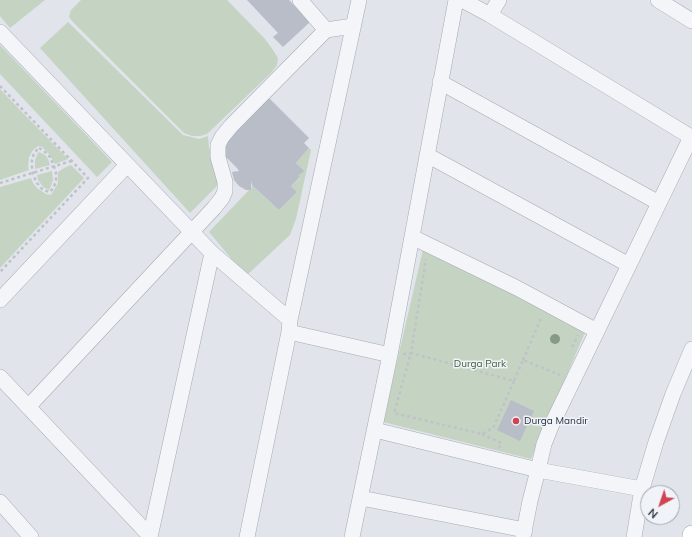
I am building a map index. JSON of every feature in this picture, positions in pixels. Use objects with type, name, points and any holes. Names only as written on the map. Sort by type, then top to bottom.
[{"type":"street","points":[[300,0],[326,30]]},
{"type":"street","points":[[247,537],[289,326],[359,0]]},
{"type":"street","points":[[352,537],[390,355],[456,0]]},
{"type":"street","points":[[360,498],[524,534],[530,501],[544,444],[572,382],[692,137],[490,15],[462,0]]},
{"type":"street","points":[[490,15],[499,0]]},
{"type":"street","points":[[658,0],[692,21]]},
{"type":"street","points":[[28,407],[222,198],[225,191],[225,182],[218,157],[218,145],[222,137],[231,126],[326,30],[353,26]]},
{"type":"street","points":[[0,32],[191,232],[289,326],[390,355]]},
{"type":"street","points":[[440,82],[659,203]]},
{"type":"street","points":[[427,155],[629,265]]},
{"type":"street","points":[[0,300],[127,165]]},
{"type":"street","points":[[412,237],[517,288],[597,331]]},
{"type":"street","points":[[150,537],[212,253]]},
{"type":"street","points":[[643,485],[656,442],[673,394],[692,349]]},
{"type":"street","points":[[0,377],[150,537]]},
{"type":"street","points":[[375,430],[538,470],[640,490]]},
{"type":"street","points":[[0,502],[31,537]]},
{"type":"street","points":[[634,537],[640,502]]},
{"type":"path","points":[[0,86],[88,178],[0,272]]},
{"type":"path","points":[[39,148],[50,157],[54,166],[56,180],[54,187],[50,192],[43,190],[36,182],[33,173],[32,160],[34,153],[39,148]]},
{"type":"path","points":[[0,183],[71,161]]},
{"type":"path","points":[[426,259],[411,353],[394,414],[482,434],[493,428],[543,314]]},
{"type":"path","points":[[570,354],[579,332]]},
{"type":"path","points":[[390,355],[411,353],[514,382]]},
{"type":"path","points":[[523,360],[560,375],[572,382]]},
{"type":"green space","points":[[0,0],[45,0],[10,28],[0,16]]},
{"type":"green space","points":[[81,0],[227,0],[265,39],[278,58],[277,65],[272,72],[207,134],[192,136],[184,133],[73,22],[69,17],[71,10]]},
{"type":"green space","points":[[68,22],[183,135],[199,139],[208,136],[209,148],[214,157],[219,184],[190,213],[40,48]]},
{"type":"green space","points":[[0,45],[112,162],[97,177],[0,74]]},
{"type":"green space","points":[[0,89],[68,159],[55,164],[49,154],[42,147],[38,146],[33,150],[29,157],[29,170],[0,180]]},
{"type":"green space","points":[[309,148],[311,150],[296,219],[290,235],[246,276],[209,232],[249,190],[251,190],[252,185],[279,210],[297,192],[291,186],[300,178],[298,176],[303,171],[296,163]]},
{"type":"green space","points":[[39,152],[45,155],[50,165],[35,169],[35,160]]},
{"type":"green space","points":[[71,165],[84,178],[0,268],[0,187],[31,178],[37,188],[46,194],[51,195],[58,183],[58,172]]},
{"type":"green space","points":[[52,171],[53,180],[49,190],[43,187],[38,180],[37,175]]},
{"type":"green space","name":"Durga Park","points":[[424,245],[586,330],[531,459],[383,422]]},
{"type":"building","points":[[247,0],[289,0],[310,22],[283,47],[273,37],[278,33]]},
{"type":"building","points":[[269,98],[309,138],[304,143],[309,148],[296,163],[304,171],[298,176],[300,177],[291,186],[297,192],[279,210],[252,185],[251,181],[251,190],[246,190],[239,186],[234,180],[232,172],[239,171],[219,150]]},
{"type":"building","name":"Durga Mandir","points":[[511,400],[534,411],[520,441],[497,430]]},
{"type":"place","name":"Durga Mandir","points":[[516,421]]}]
